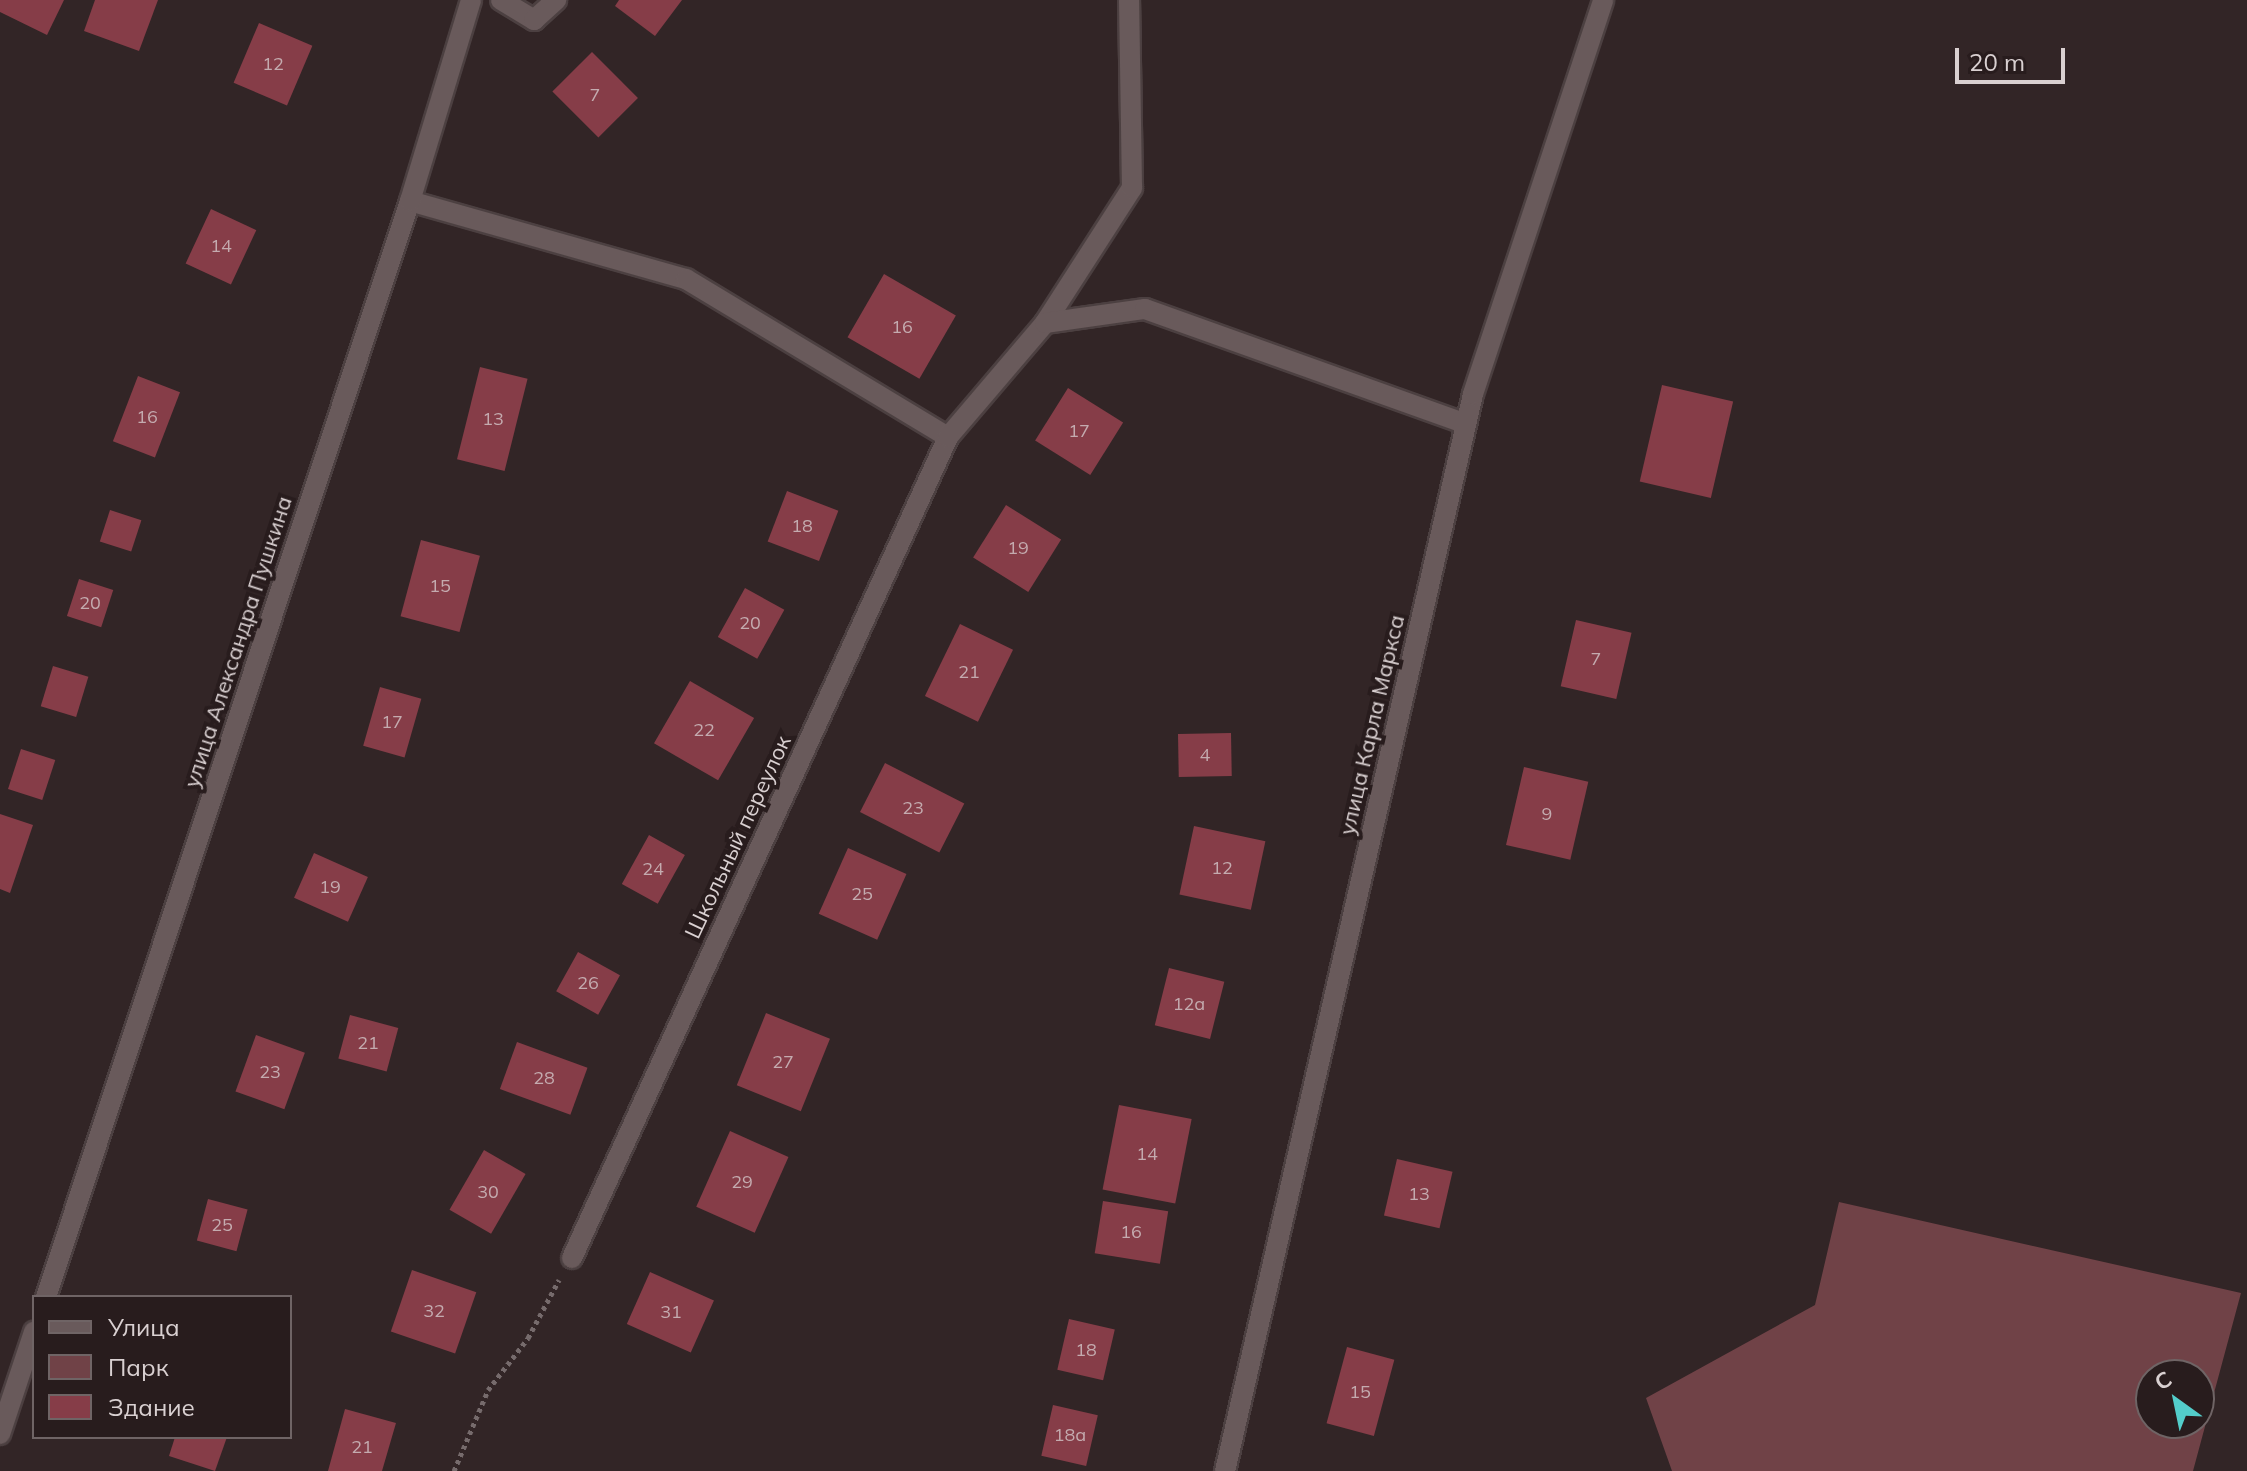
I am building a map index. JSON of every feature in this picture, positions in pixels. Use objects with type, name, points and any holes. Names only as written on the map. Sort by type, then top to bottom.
[{"type":"street","name":"улица Александра Пушкина","points":[[47,1295],[410,201],[471,0]]},
{"type":"street","points":[[501,0],[534,20],[556,0]]},
{"type":"street","name":"Школьный переулок","points":[[572,1258],[948,437],[1045,323],[1132,188],[1129,0]]},
{"type":"street","name":"улица Карла Маркса","points":[[1225,1471],[1466,424],[1603,0]]},
{"type":"street","points":[[410,201],[686,279],[948,437]]},
{"type":"street","points":[[1045,323],[1145,309],[1466,424]]},
{"type":"street","points":[[0,1434],[32,1338]]},
{"type":"path","points":[[454,1471],[488,1390],[528,1338],[572,1258]]},
{"type":"green space","points":[[1839,1202],[2241,1293],[2215,1389],[2215,1359],[2135,1359],[2135,1439],[2202,1439],[2193,1471],[1672,1471],[1646,1398],[1815,1305]]},
{"type":"building","points":[[0,0],[64,0],[47,35],[0,12]]},
{"type":"building","points":[[95,0],[158,0],[139,51],[84,31]]},
{"type":"building","points":[[619,0],[682,0],[655,36],[615,6]]},
{"type":"building","points":[[259,23],[312,46],[287,105],[234,83]]},
{"type":"building","points":[[592,52],[638,98],[598,138],[552,92]]},
{"type":"building","points":[[211,209],[256,230],[231,285],[186,263]]},
{"type":"building","points":[[884,274],[956,316],[919,379],[848,337]]},
{"type":"building","points":[[480,367],[528,379],[505,471],[457,459]]},
{"type":"building","points":[[138,376],[180,392],[155,457],[113,441]]},
{"type":"building","points":[[1662,385],[1733,401],[1711,498],[1640,481]]},
{"type":"building","points":[[1068,388],[1123,422],[1090,475],[1035,441]]},
{"type":"building","points":[[787,491],[838,511],[819,561],[768,541]]},
{"type":"building","points":[[1006,505],[1061,539],[1028,592],[973,558]]},
{"type":"building","points":[[110,510],[141,520],[131,552],[100,541]]},
{"type":"building","points":[[421,540],[480,556],[459,632],[401,616]]},
{"type":"building","points":[[79,579],[113,590],[101,627],[67,616]]},
{"type":"building","points":[[745,588],[784,610],[757,659],[718,637]]},
{"type":"building","points":[[1576,620],[1632,633],[1616,699],[1561,686]]},
{"type":"building","points":[[960,624],[1013,650],[978,722],[925,696]]},
{"type":"building","points":[[53,666],[88,677],[76,717],[41,706]]},
{"type":"building","points":[[690,681],[754,718],[718,780],[654,743]]},
{"type":"building","points":[[380,687],[421,699],[405,757],[363,746]]},
{"type":"building","points":[[1231,733],[1232,776],[1179,777],[1178,734]]},
{"type":"building","points":[[21,749],[55,760],[42,800],[8,789]]},
{"type":"building","points":[[885,763],[964,803],[939,852],[860,812]]},
{"type":"building","points":[[1524,767],[1588,782],[1570,860],[1506,845]]},
{"type":"building","points":[[0,814],[33,825],[10,893],[0,889]]},
{"type":"building","points":[[1194,826],[1265,841],[1251,910],[1179,894]]},
{"type":"building","points":[[649,835],[685,855],[658,904],[622,884]]},
{"type":"building","points":[[848,848],[906,874],[877,940],[819,914]]},
{"type":"building","points":[[314,853],[368,877],[348,922],[294,898]]},
{"type":"building","points":[[578,952],[620,975],[598,1015],[556,991]]},
{"type":"building","points":[[1169,968],[1224,982],[1210,1039],[1155,1025]]},
{"type":"building","points":[[766,1013],[830,1039],[801,1111],[737,1085]]},
{"type":"building","points":[[350,1015],[398,1028],[387,1071],[338,1058]]},
{"type":"building","points":[[256,1035],[305,1053],[284,1109],[235,1091]]},
{"type":"building","points":[[517,1042],[587,1068],[570,1115],[500,1089]]},
{"type":"building","points":[[1119,1105],[1192,1119],[1175,1204],[1103,1189]]},
{"type":"building","points":[[730,1131],[788,1157],[755,1233],[696,1207]]},
{"type":"building","points":[[484,1150],[526,1174],[491,1234],[450,1210]]},
{"type":"building","points":[[1397,1159],[1453,1172],[1439,1228],[1384,1216]]},
{"type":"building","points":[[208,1199],[248,1210],[236,1251],[197,1241]]},
{"type":"building","points":[[1103,1201],[1168,1211],[1160,1264],[1095,1253]]},
{"type":"building","points":[[412,1270],[476,1292],[455,1354],[391,1331]]},
{"type":"building","points":[[650,1272],[714,1300],[691,1353],[627,1324]]},
{"type":"building","points":[[1069,1319],[1115,1330],[1103,1380],[1057,1370]]},
{"type":"building","points":[[1347,1347],[1394,1360],[1374,1436],[1327,1423]]},
{"type":"building","points":[[1053,1405],[1098,1415],[1086,1466],[1041,1456]]},
{"type":"building","points":[[345,1409],[396,1423],[382,1471],[328,1471]]},
{"type":"building","points":[[174,1439],[226,1439],[215,1471],[169,1456]]}]
